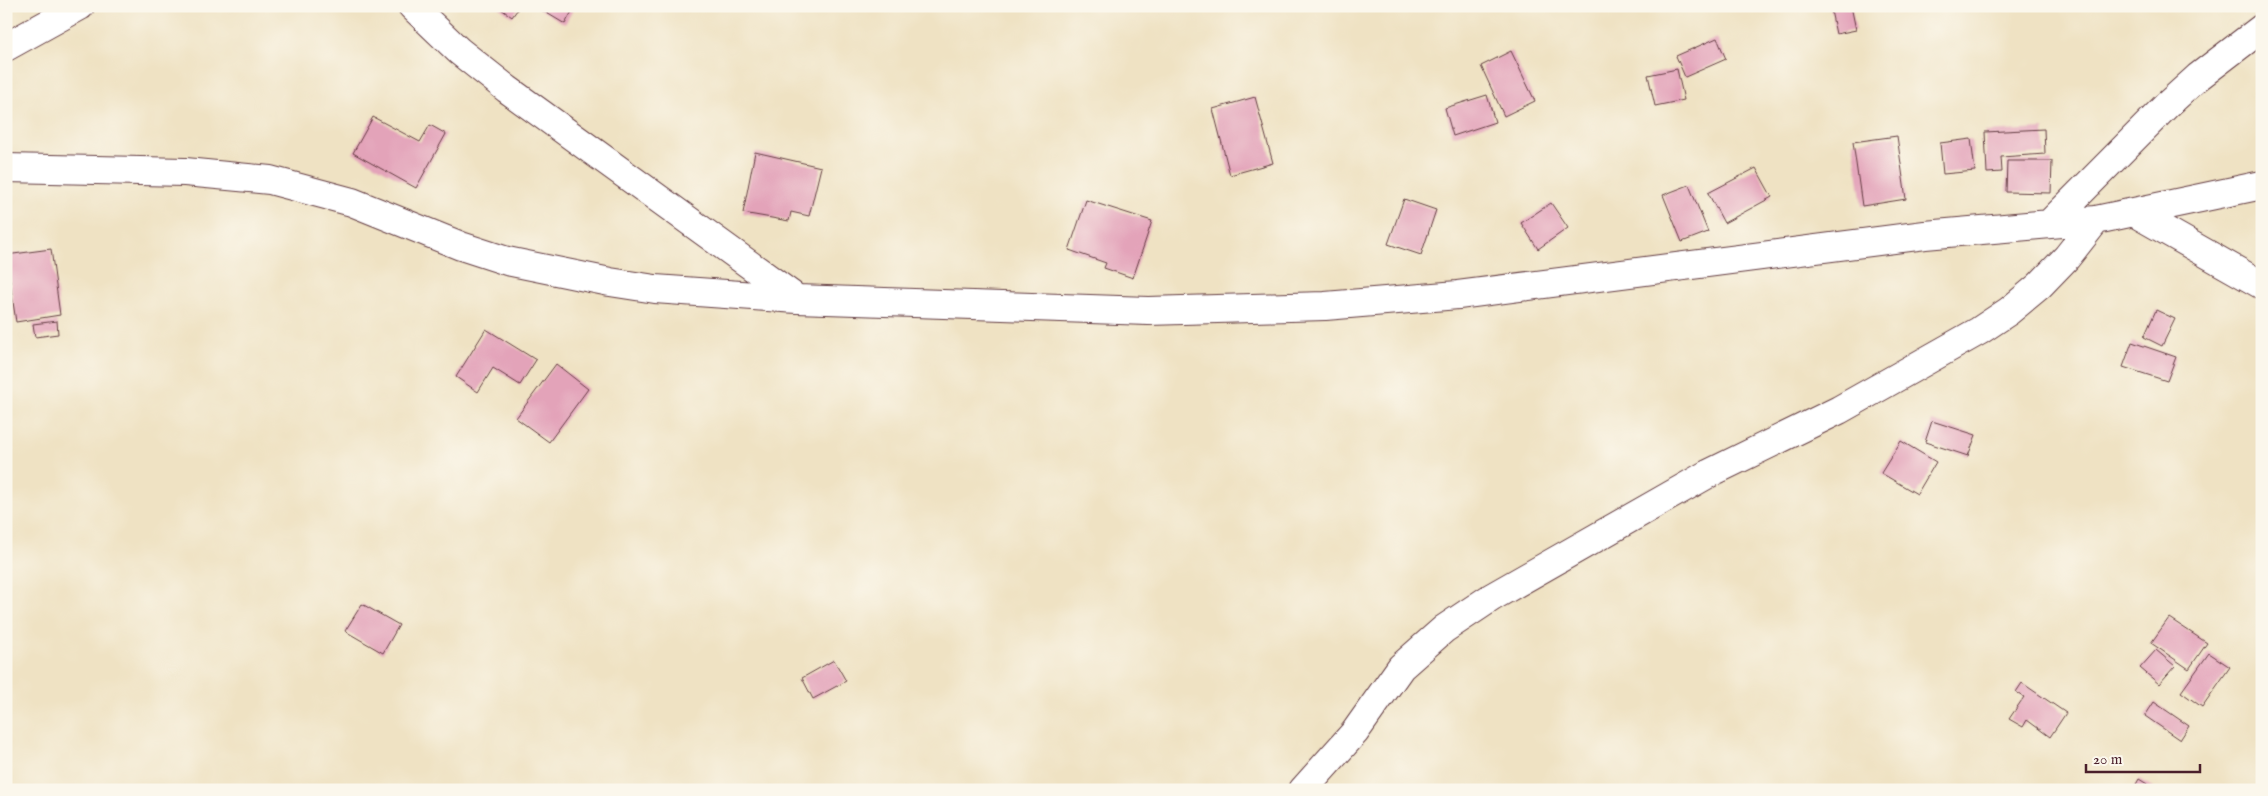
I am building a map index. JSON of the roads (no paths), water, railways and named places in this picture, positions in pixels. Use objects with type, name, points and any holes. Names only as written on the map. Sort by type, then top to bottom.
[{"type":"street","points":[[6,47],[80,6]]},
{"type":"street","points":[[412,6],[459,51],[515,94],[797,299]]},
{"type":"street","points":[[2049,224],[2132,138],[2192,82],[2262,28]]},
{"type":"street","points":[[6,168],[185,172],[270,180],[319,191],[352,202],[461,246],[507,261],[610,282],[655,288],[797,299],[1148,311],[1325,306],[1458,295],[1925,236],[2096,220],[2134,214],[2262,185]]},
{"type":"street","points":[[2134,214],[2262,285]]},
{"type":"street","points":[[1302,790],[1355,732],[1401,666],[1444,629],[1492,597],[1643,510],[1708,474],[1838,410],[1979,331],[2009,312],[2039,286],[2068,257],[2096,220]]}]
